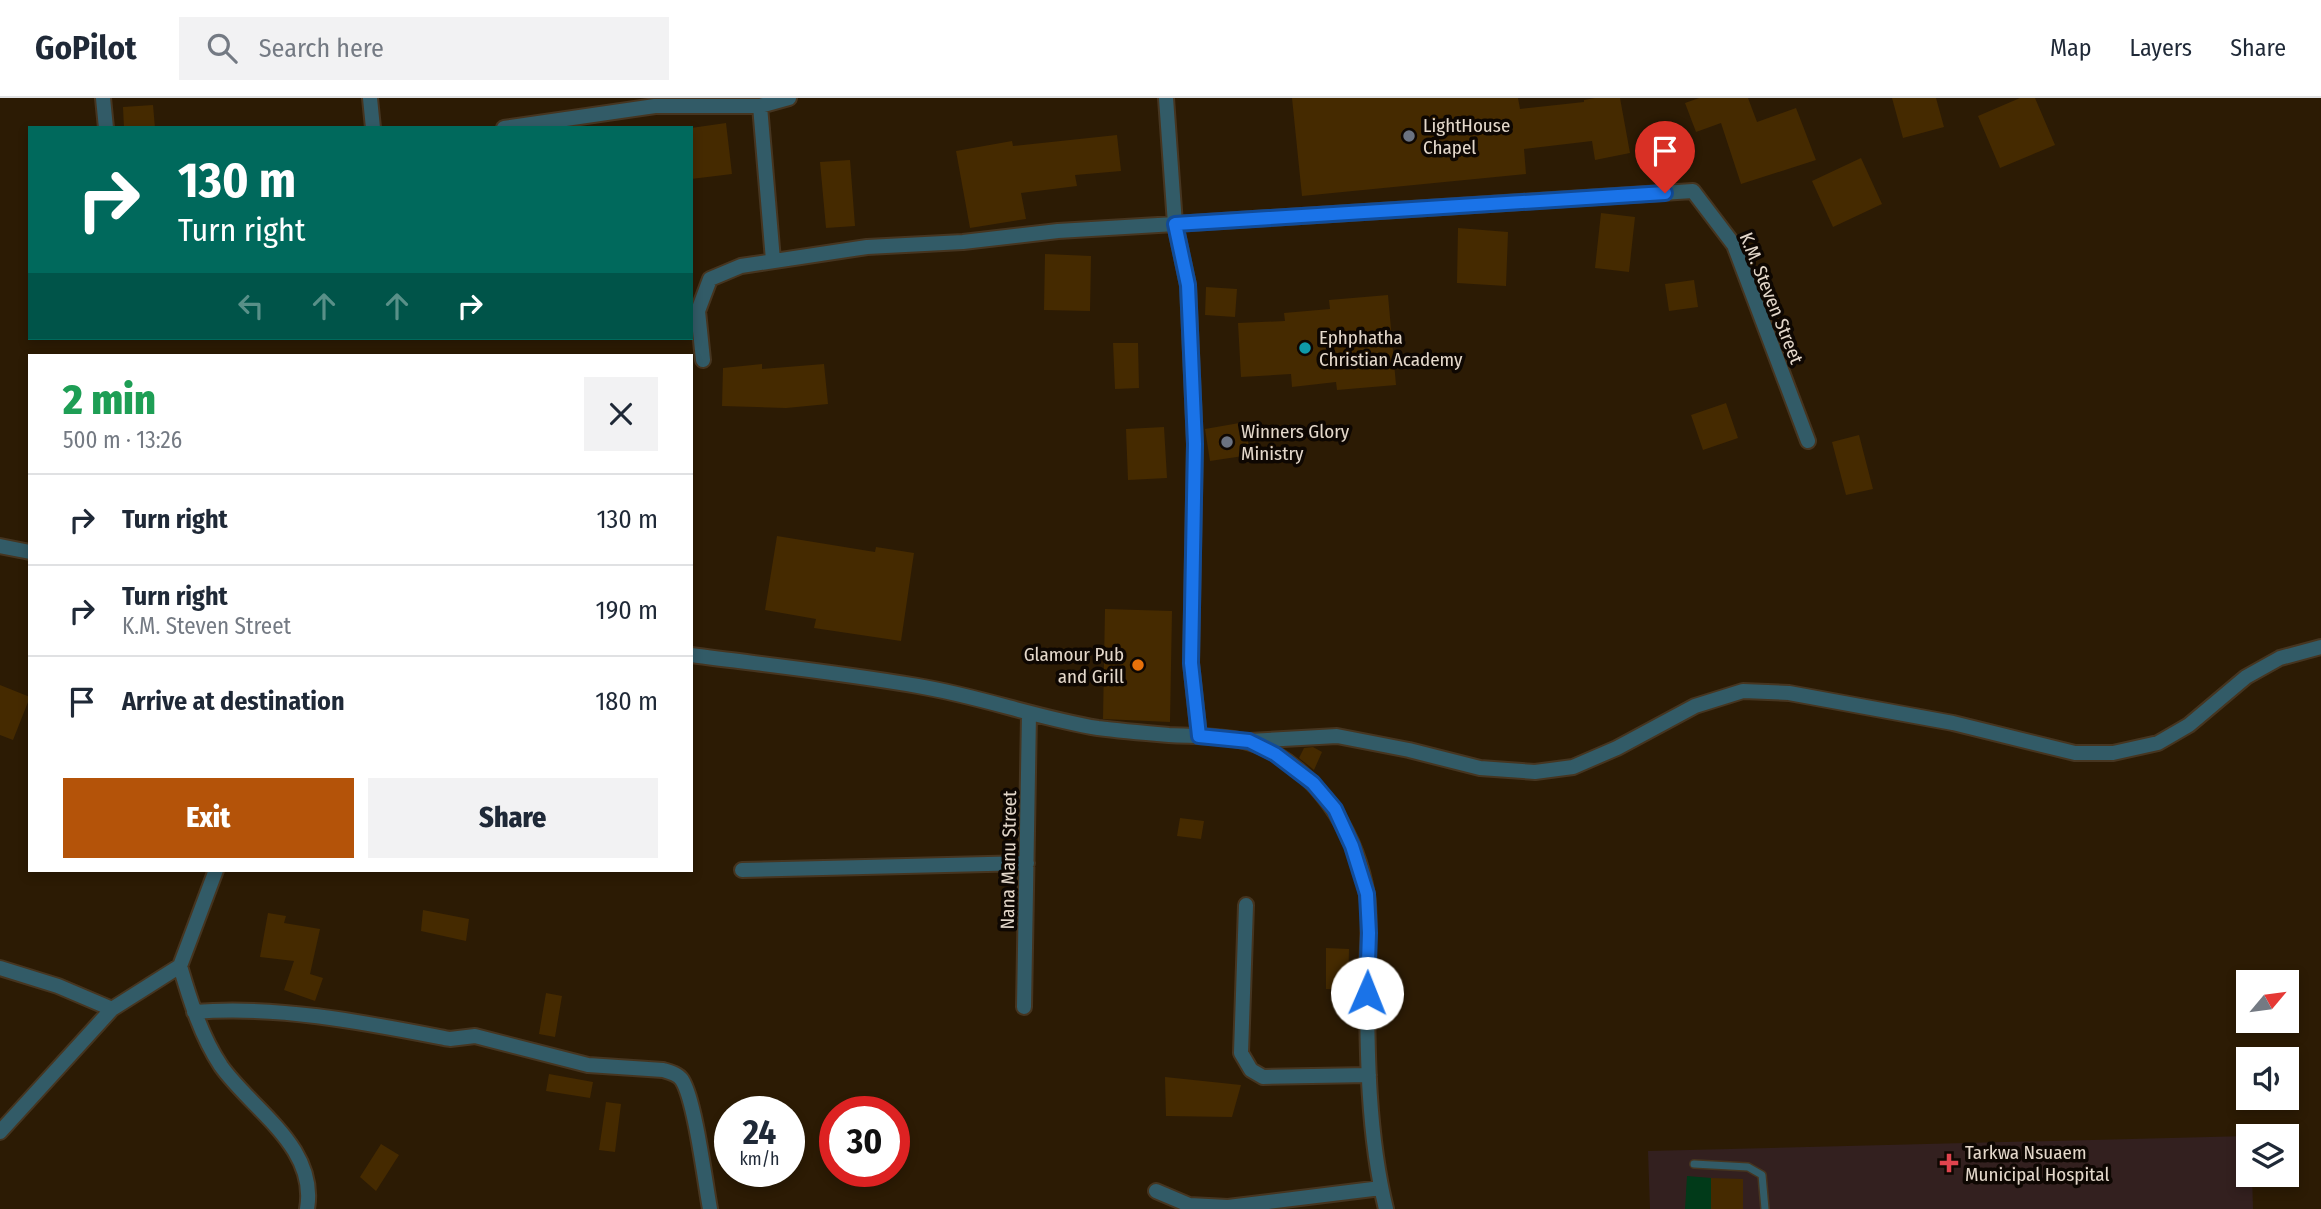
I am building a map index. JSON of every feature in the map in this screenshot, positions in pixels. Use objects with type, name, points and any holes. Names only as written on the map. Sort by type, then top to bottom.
[{"type":"street","points":[[103,98],[106,126]]},
{"type":"street","points":[[370,98],[373,126]]},
{"type":"street","points":[[518,126],[655,106],[760,106],[789,98]]},
{"type":"street","points":[[1166,98],[1175,224],[1188,285],[1195,444],[1191,663],[1199,736]]},
{"type":"street","points":[[760,106],[774,260]]},
{"type":"street","name":"K.M. Steven Street","points":[[1175,224],[1693,191],[1734,245],[1808,441]]},
{"type":"street","points":[[703,360],[698,311],[710,279],[741,266],[867,247],[963,242],[1058,231],[1175,224]]},
{"type":"street","points":[[0,546],[28,552]]},
{"type":"street","points":[[693,655],[920,686],[1029,714],[1099,728],[1249,741],[1337,736],[1480,768],[1535,772],[1573,766],[1617,748],[1695,705],[1742,691],[1789,693],[1953,723],[2075,753],[2113,753],[2158,743],[2189,725],[2246,677],[2280,657],[2321,646]]},
{"type":"street","name":"Nana Manu Street","points":[[1024,1007],[1029,714]]},
{"type":"street","points":[[1249,741],[1275,754],[1313,783],[1335,809],[1352,846],[1367,894],[1369,1074],[1381,1188],[1386,1209]]},
{"type":"street","points":[[742,870],[1027,863]]},
{"type":"street","points":[[0,1132],[112,1009],[180,966],[215,872]]},
{"type":"street","points":[[1246,905],[1241,1053],[1251,1070],[1263,1077],[1369,1074]]},
{"type":"street","points":[[180,966],[194,1012],[220,1064],[301,1157],[309,1199],[307,1209]]},
{"type":"street","points":[[0,968],[58,986],[112,1009]]},
{"type":"street","points":[[194,1012],[271,1010],[450,1039],[475,1036],[588,1065],[663,1070],[680,1077],[688,1095],[710,1209]]},
{"type":"street","points":[[1156,1191],[1189,1205],[1228,1207],[1381,1188]]},
{"type":"lane","points":[[1694,1164],[1748,1167],[1762,1175],[1765,1209]]},
{"type":"shaded area","name":"Tarkwa Nsuaem Municipal Hospital","points":[[2236,1136],[2236,1187],[2252,1187],[2253,1209],[1650,1209],[1648,1151]]},
{"type":"green space","points":[[1687,1176],[1711,1178],[1711,1209],[1685,1209]]},
{"type":"building","name":"LightHouse Chapel","points":[[1292,98],[1518,98],[1520,109],[1584,102],[1595,98],[1620,98],[1630,153],[1595,160],[1592,141],[1524,149],[1526,174],[1302,196]]},
{"type":"building","points":[[1699,98],[1748,98],[1757,122],[1796,108],[1816,160],[1741,184],[1721,123],[1696,132],[1685,103]]},
{"type":"building","points":[[1892,98],[1936,98],[1944,127],[1903,138]]},
{"type":"building","points":[[2020,98],[2035,98],[2055,145],[2000,168],[1978,116]]},
{"type":"building","points":[[153,105],[155,126],[124,126],[123,107]]},
{"type":"building","points":[[726,123],[732,174],[693,179],[693,128]]},
{"type":"building","points":[[1117,135],[1121,171],[1075,175],[1077,186],[1021,193],[1026,219],[970,228],[956,151],[1012,141],[1013,146]]},
{"type":"building","points":[[1861,158],[1882,204],[1833,227],[1812,181]]},
{"type":"building","points":[[850,160],[855,226],[826,228],[820,162]]},
{"type":"building","points":[[1601,213],[1635,217],[1629,272],[1595,268]]},
{"type":"building","points":[[1458,228],[1508,232],[1506,286],[1457,283]]},
{"type":"building","points":[[1045,254],[1091,256],[1090,311],[1044,310]]},
{"type":"building","points":[[1694,280],[1698,307],[1669,311],[1665,284]]},
{"type":"building","points":[[1206,287],[1237,289],[1235,317],[1205,315]]},
{"type":"building","points":[[1388,295],[1396,385],[1337,390],[1336,382],[1292,387],[1291,374],[1241,377],[1238,323],[1285,321],[1284,313],[1330,309],[1329,300]]},
{"type":"building","points":[[1113,343],[1138,343],[1139,388],[1115,389]]},
{"type":"building","points":[[762,364],[762,369],[824,364],[828,404],[786,408],[722,406],[723,368]]},
{"type":"building","points":[[1726,403],[1738,438],[1703,450],[1691,415]]},
{"type":"building","name":"Winners Glory Ministry","points":[[1245,422],[1250,455],[1210,461],[1205,429]]},
{"type":"building","points":[[1164,427],[1167,478],[1128,480],[1126,429]]},
{"type":"building","points":[[1859,435],[1873,489],[1846,495],[1832,442]]},
{"type":"building","points":[[777,536],[875,552],[876,547],[914,553],[901,641],[814,628],[816,619],[765,610]]},
{"type":"building","name":"Glamour Pub and Grill","points":[[1105,609],[1172,611],[1170,722],[1103,719]]},
{"type":"building","points":[[0,685],[28,696],[28,702],[13,740],[0,735]]},
{"type":"building","points":[[1313,747],[1322,752],[1314,770],[1299,758],[1304,748]]},
{"type":"building","points":[[1180,818],[1204,821],[1201,839],[1177,836]]},
{"type":"building","points":[[423,910],[469,919],[466,941],[421,931]]},
{"type":"building","points":[[268,913],[286,916],[284,923],[320,929],[310,974],[323,978],[315,1001],[284,990],[294,961],[260,957]]},
{"type":"building","points":[[1326,948],[1349,949],[1348,990],[1326,989]]},
{"type":"building","points":[[546,993],[562,996],[555,1037],[539,1034]]},
{"type":"building","points":[[549,1074],[593,1082],[590,1098],[546,1091]]},
{"type":"building","points":[[1165,1077],[1241,1085],[1232,1117],[1166,1116]]},
{"type":"building","points":[[606,1102],[621,1104],[615,1152],[599,1150]]},
{"type":"building","points":[[381,1144],[399,1155],[376,1191],[360,1177]]},
{"type":"building","points":[[1711,1178],[1743,1179],[1743,1209],[1711,1209]]},
{"type":"place","name":"LightHouse Chapel","points":[[1409,136]]},
{"type":"place","name":"Ephphatha Christian Academy","points":[[1305,348]]},
{"type":"place","name":"Winners Glory Ministry","points":[[1227,442]]},
{"type":"place","name":"Glamour Pub and Grill","points":[[1138,665]]},
{"type":"place","name":"Tarkwa Nsuaem Municipal Hospital","points":[[1949,1163]]},
{"type":"route","points":[[1367,993],[1367,894],[1352,846],[1335,809],[1313,783],[1275,754],[1249,741],[1199,736],[1191,663],[1195,444],[1188,285],[1175,224],[1665,193]]}]
